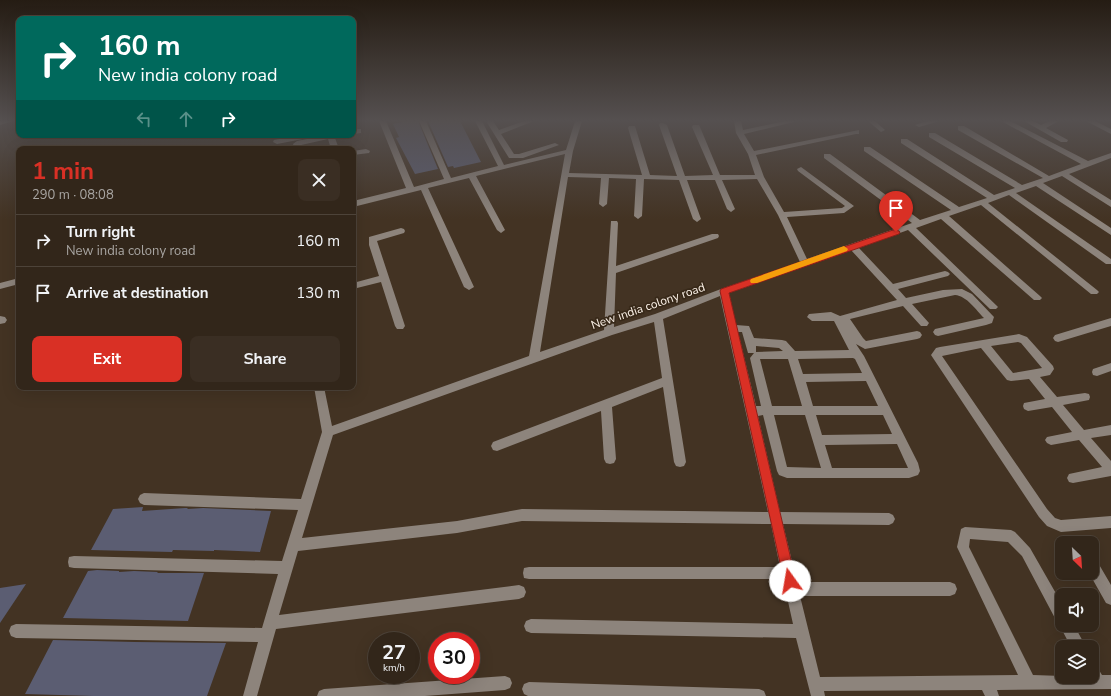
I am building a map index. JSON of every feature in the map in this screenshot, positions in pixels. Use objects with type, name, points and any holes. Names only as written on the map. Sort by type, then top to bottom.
[{"type":"street","points":[[396,153],[411,190]]},
{"type":"street","points":[[436,153],[448,180]]},
{"type":"street","points":[[495,153],[502,167]]},
{"type":"street","points":[[510,153],[512,156],[520,156],[528,153]]},
{"type":"street","points":[[356,203],[555,153]]},
{"type":"street","points":[[534,359],[568,153]]},
{"type":"street","points":[[638,153],[644,177],[638,216]]},
{"type":"street","points":[[673,153],[697,219]]},
{"type":"street","points":[[707,153],[731,209]]},
{"type":"street","points":[[873,153],[957,210]]},
{"type":"street","points":[[923,153],[993,198]]},
{"type":"street","points":[[963,153],[1021,188]]},
{"type":"street","points":[[1005,153],[1048,178]]},
{"type":"street","points":[[1067,153],[1088,164]]},
{"type":"street","points":[[752,154],[760,177],[782,215],[805,263]]},
{"type":"street","name":"New india colony road","points":[[328,432],[609,332],[658,317],[724,291],[852,246],[1037,183],[1111,155]]},
{"type":"street","points":[[827,156],[915,225],[992,307]]},
{"type":"street","points":[[782,215],[844,210],[850,206],[802,169]]},
{"type":"street","points":[[1063,173],[1111,204]]},
{"type":"street","points":[[472,175],[502,230]]},
{"type":"street","points":[[565,175],[682,178],[760,177]]},
{"type":"street","points":[[603,204],[605,176]]},
{"type":"street","points":[[1037,183],[1111,232]]},
{"type":"street","points":[[424,187],[469,286]]},
{"type":"street","points":[[1010,192],[1109,262]]},
{"type":"street","points":[[982,202],[1094,292]]},
{"type":"street","points":[[942,216],[1037,298]]},
{"type":"street","points":[[609,332],[614,223]]},
{"type":"street","points":[[400,326],[372,239],[401,231]]},
{"type":"street","points":[[612,271],[715,236]]},
{"type":"street","points":[[852,246],[924,324]]},
{"type":"street","points":[[891,288],[945,274]]},
{"type":"street","points":[[356,285],[384,278]]},
{"type":"street","points":[[0,286],[16,282]]},
{"type":"street","points":[[724,291],[801,631],[816,690],[989,690],[1029,683],[1100,679]]},
{"type":"street","points":[[917,335],[865,345],[859,341],[844,320],[845,317],[848,316],[904,302],[960,291],[989,317],[989,320],[986,321],[938,332]]},
{"type":"street","points":[[812,317],[831,316],[837,318],[858,354],[914,467],[914,471],[909,473],[787,473],[783,471],[780,467],[755,358],[758,355],[858,354]]},
{"type":"street","points":[[658,317],[680,462]]},
{"type":"street","points":[[1058,338],[1111,322]]},
{"type":"street","points":[[733,328],[746,329],[751,346],[782,344],[792,354],[828,473]]},
{"type":"street","points":[[984,344],[1011,377],[1046,372],[1049,369],[1024,340],[1019,338],[940,351],[936,355],[1043,514],[1051,522],[1061,526],[1111,522]]},
{"type":"street","points":[[1097,372],[1111,367]]},
{"type":"street","points":[[1031,374],[1111,471],[1073,478]]},
{"type":"street","points":[[799,378],[869,376]]},
{"type":"street","points":[[497,446],[667,381]]},
{"type":"street","points":[[250,696],[286,568],[328,432],[320,390]]},
{"type":"street","points":[[1028,406],[1085,397]]},
{"type":"street","points":[[606,404],[610,458]]},
{"type":"street","points":[[751,411],[886,410]]},
{"type":"street","points":[[1051,440],[1111,430]]},
{"type":"street","points":[[818,440],[900,439]]},
{"type":"street","points":[[144,499],[306,505]]},
{"type":"street","points":[[293,545],[457,527],[522,514],[889,519]]},
{"type":"street","points":[[1029,683],[963,547],[965,533],[1011,536],[1026,552],[1055,604]]},
{"type":"street","points":[[74,562],[286,568]]},
{"type":"street","points":[[529,573],[788,572]]},
{"type":"street","points":[[1099,578],[1111,598]]},
{"type":"street","points":[[792,589],[950,589]]},
{"type":"street","points":[[16,630],[269,629],[519,592]]},
{"type":"street","points":[[531,626],[801,631]]},
{"type":"street","points":[[324,696],[505,683]]},
{"type":"street","points":[[529,689],[759,696]]},
{"type":"building","points":[[404,153],[432,153],[438,169],[415,174]]},
{"type":"building","points":[[442,153],[477,153],[481,162],[454,168],[453,166],[448,167]]},
{"type":"building","points":[[143,507],[142,511],[203,508],[271,511],[260,552],[214,550],[173,550],[172,552],[91,550],[113,509]]},
{"type":"building","points":[[97,570],[119,572],[204,573],[188,621],[63,618],[88,571]]},
{"type":"building","points":[[26,584],[0,623],[0,588]]},
{"type":"building","points":[[53,640],[226,643],[207,696],[93,696],[25,694]]},
{"type":"slow traffic","points":[[754,281],[844,249]]},
{"type":"route","points":[[790,581],[724,291],[896,232]]}]
